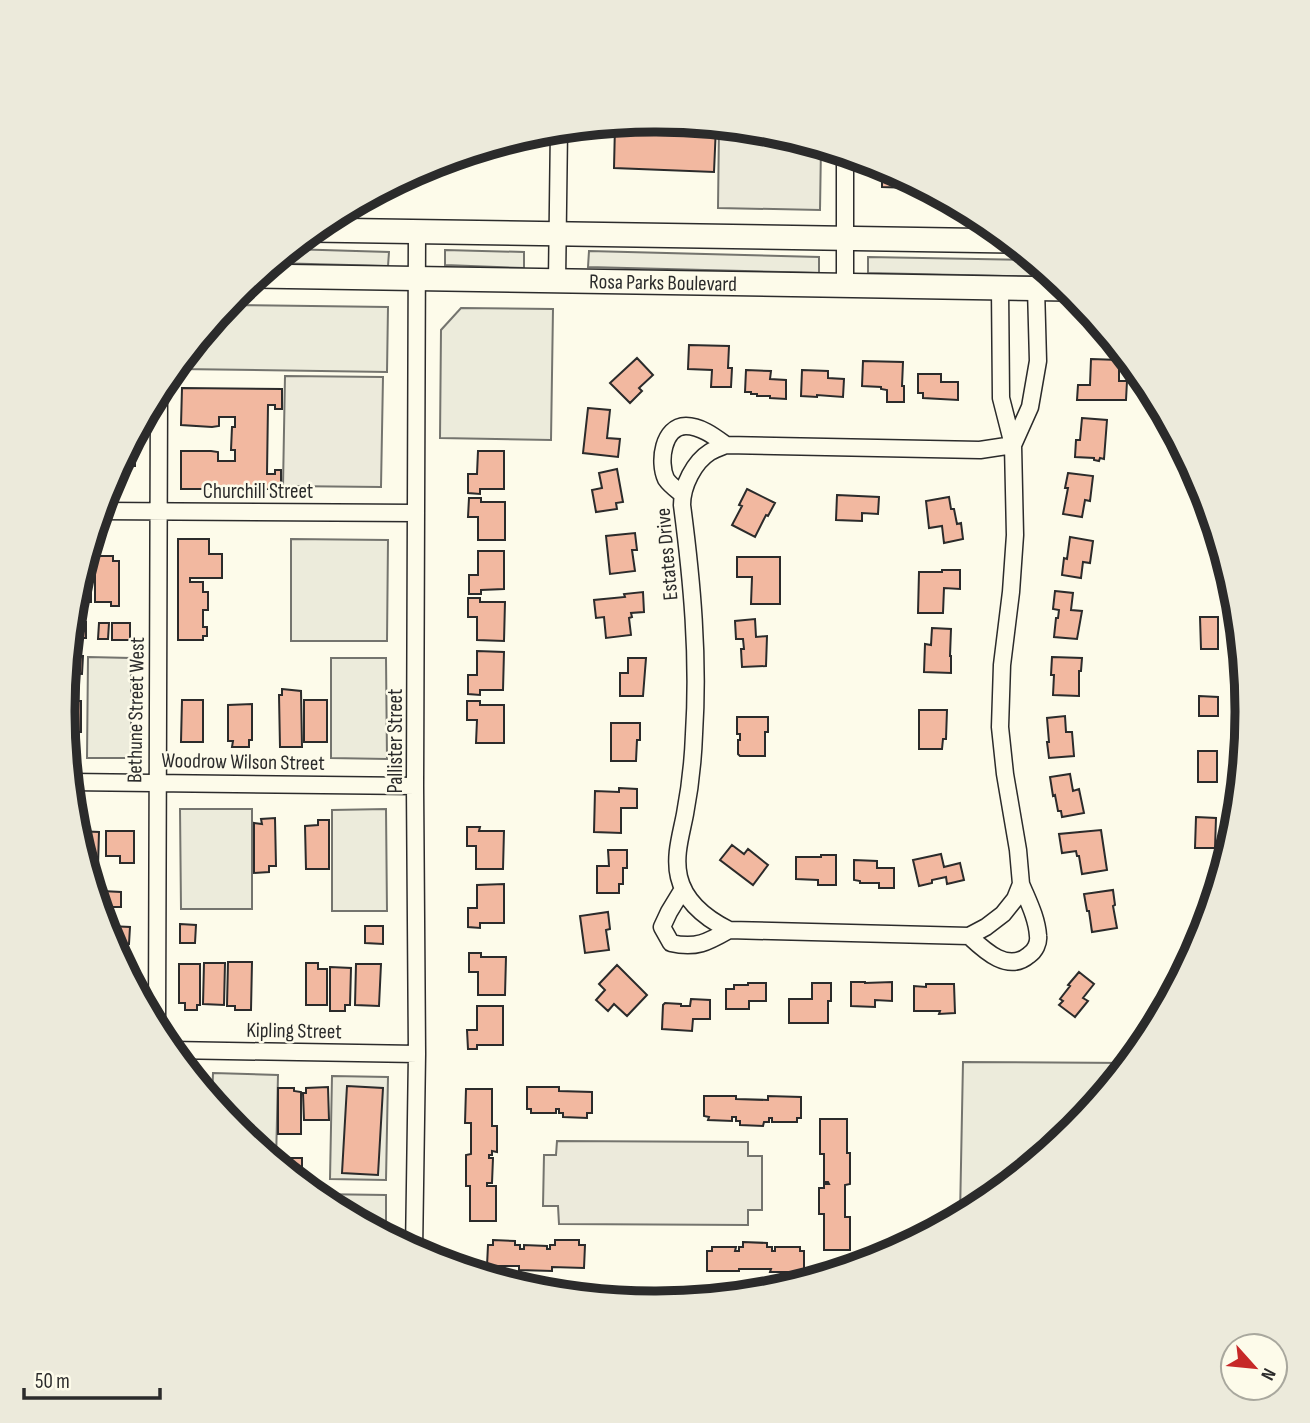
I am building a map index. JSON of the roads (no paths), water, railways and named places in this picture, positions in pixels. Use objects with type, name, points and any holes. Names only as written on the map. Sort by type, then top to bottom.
[{"type":"street","points":[[558,281],[559,140]]},
{"type":"street","points":[[845,164],[845,286]]},
{"type":"street","points":[[331,230],[993,241]]},
{"type":"street","name":"Pallister Street","points":[[414,1238],[417,1054],[417,232]]},
{"type":"street","name":"Rosa Parks Boulevard","points":[[273,276],[1050,288]]},
{"type":"street","points":[[969,936],[984,950],[1002,961],[1019,962],[1032,953],[1039,940],[1035,919],[1021,884],[1000,727],[1002,665],[1015,535],[1013,445],[1000,398],[1000,288]]},
{"type":"street","points":[[1013,445],[1030,407],[1038,361],[1036,288]]},
{"type":"street","name":"Bethune Street West","points":[[157,1007],[159,412]]},
{"type":"street","points":[[682,494],[667,482],[662,457],[664,443],[673,431],[683,426],[694,427],[726,445],[980,450],[1013,445]]},
{"type":"street","name":"Estates Drive","points":[[683,889],[677,865],[691,775],[696,697],[692,602],[682,494],[696,466],[708,453],[726,445]]},
{"type":"street","name":"Churchill Street","points":[[111,512],[416,513]]},
{"type":"street","name":"Woodrow Wilson Street","points":[[79,782],[415,786]]},
{"type":"street","points":[[729,930],[706,943],[685,947],[671,943],[662,927],[683,889],[691,903],[706,917],[729,930],[969,936],[1003,914],[1021,884]]},
{"type":"street","name":"Kipling Street","points":[[185,1050],[417,1054]]}]
